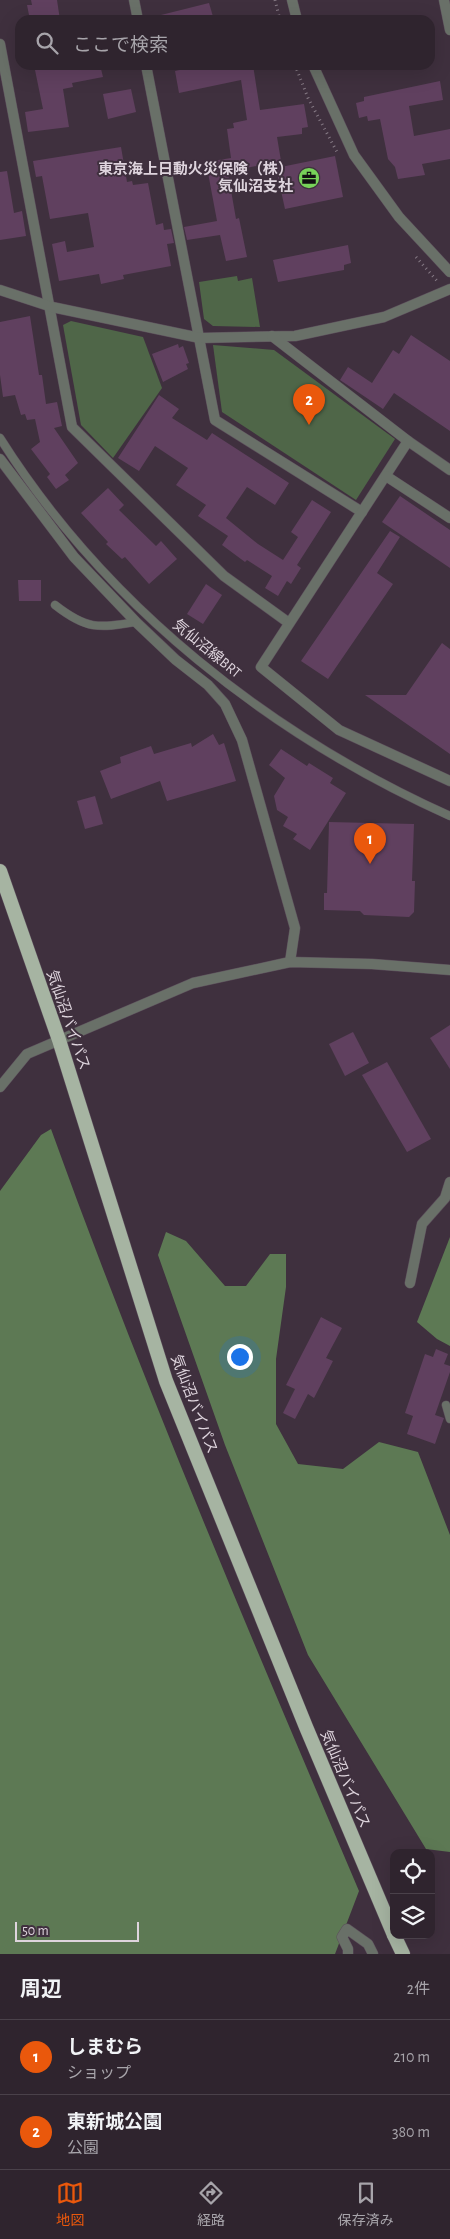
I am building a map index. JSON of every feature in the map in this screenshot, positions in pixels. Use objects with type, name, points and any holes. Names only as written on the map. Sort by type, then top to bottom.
[{"type":"highway","name":"気仙沼バイパス","points":[[0,871],[59,1040],[166,1381],[306,1727],[390,1926]]},
{"type":"highway","name":"気仙沼バイパス","points":[[396,1939],[403,1954]]},
{"type":"street","points":[[134,0],[137,15]]},
{"type":"street","points":[[292,0],[296,15]]},
{"type":"street","points":[[444,0],[450,30]]},
{"type":"street","points":[[0,44],[52,307],[72,427],[224,576],[289,623]]},
{"type":"street","points":[[147,70],[215,420],[362,512]]},
{"type":"street","points":[[315,70],[354,154],[399,217],[450,272]]},
{"type":"street","points":[[0,290],[52,307],[200,338],[295,336],[384,317],[450,289]]},
{"type":"street","points":[[272,336],[408,441],[450,470]]},
{"type":"street","points":[[408,441],[260,667],[339,730],[450,781]]},
{"type":"street","points":[[0,459],[74,557],[136,622],[176,660],[208,685],[225,704],[235,723],[283,879],[295,928],[290,962]]},
{"type":"street","points":[[386,476],[450,518]]},
{"type":"street","points":[[0,1086],[27,1054],[193,983],[290,962],[372,964],[450,970]]},
{"type":"street","points":[[410,1283],[422,1224],[445,1198],[450,1182]]},
{"type":"street","points":[[348,1954],[348,1949],[342,1937],[347,1929],[368,1944],[373,1954]]},
{"type":"lane","name":"気仙沼線BRT","points":[[0,438],[35,488],[98,564],[160,628],[189,654],[289,728],[364,774],[450,816]]},
{"type":"lane","points":[[55,605],[72,619],[100,628],[136,622]]},
{"type":"lane","points":[[446,1406],[450,1419]]},
{"type":"path","points":[[275,0],[279,15]]},
{"type":"green space","points":[[237,276],[238,281],[252,278],[260,327],[213,326],[204,319],[199,282]]},
{"type":"green space","points":[[71,321],[143,337],[162,388],[113,458],[81,425],[63,325]]},
{"type":"green space","points":[[213,345],[274,350],[395,439],[356,500],[222,412]]},
{"type":"green space","points":[[51,1129],[161,1417],[359,1891],[335,1954],[0,1954],[0,1191],[41,1135]]},
{"type":"green space","points":[[166,1232],[186,1241],[225,1286],[246,1286],[270,1254],[286,1254],[286,1287],[276,1359],[276,1424],[298,1464],[343,1469],[379,1442],[418,1452],[450,1535],[450,1852],[426,1849],[308,1655],[225,1445],[158,1255]]},
{"type":"green space","points":[[450,1237],[450,1346],[437,1339],[417,1322]]},
{"type":"building","points":[[31,0],[57,0],[59,15],[29,15],[27,5],[32,5]]},
{"type":"building","points":[[209,3],[213,15],[161,15]]},
{"type":"building","points":[[35,70],[101,70],[103,77],[72,83],[73,87],[63,89],[69,127],[28,132],[25,112],[43,109]]},
{"type":"building","points":[[254,70],[260,110],[304,104],[308,127],[302,128],[302,134],[277,137],[281,161],[228,173],[236,219],[239,218],[247,257],[226,261],[220,235],[187,240],[184,227],[217,221],[206,162],[231,158],[227,129],[234,128],[233,123],[247,120],[241,80],[179,93],[175,71]]},
{"type":"building","points":[[440,81],[443,100],[409,106],[414,136],[450,129],[450,159],[422,164],[425,175],[398,179],[395,167],[388,159],[380,119],[368,121],[367,116],[359,118],[356,103],[364,101],[364,97]]},
{"type":"building","points":[[131,89],[136,112],[108,119],[103,94]]},
{"type":"building","points":[[121,147],[127,182],[132,181],[133,185],[148,183],[156,225],[163,223],[164,230],[171,229],[174,243],[167,244],[171,266],[123,275],[124,279],[101,284],[99,274],[59,281],[52,244],[65,241],[67,252],[94,247],[88,213],[50,219],[42,176],[36,177],[33,161]]},
{"type":"building","name":"東京海上日動火災保険（株） 気仙沼支社","points":[[335,156],[343,197],[285,209],[276,168]]},
{"type":"building","points":[[7,171],[14,213],[22,211],[26,236],[0,240],[0,172]]},
{"type":"building","points":[[348,245],[351,263],[344,265],[344,270],[278,282],[273,260]]},
{"type":"building","points":[[30,316],[39,375],[42,375],[46,404],[57,402],[62,426],[54,428],[78,463],[65,475],[69,480],[56,489],[47,477],[50,474],[31,449],[40,442],[35,419],[27,420],[25,414],[21,415],[15,395],[3,397],[0,375],[0,322]]},
{"type":"building","points":[[411,335],[450,361],[450,431],[394,393],[383,409],[340,380],[348,367],[372,383],[393,350],[399,354]]},
{"type":"building","points":[[178,344],[179,348],[183,346],[189,363],[186,364],[188,369],[163,382],[152,354]]},
{"type":"building","points":[[159,395],[179,409],[172,418],[207,440],[212,433],[289,483],[275,505],[247,487],[226,518],[258,544],[283,560],[298,537],[291,532],[312,500],[331,512],[297,565],[301,568],[291,584],[287,581],[278,596],[265,588],[272,576],[247,560],[245,562],[222,545],[228,536],[198,516],[206,505],[176,485],[188,468],[155,446],[139,471],[118,458]]},
{"type":"building","points":[[108,488],[124,505],[119,510],[156,546],[161,541],[177,559],[149,584],[125,557],[122,559],[106,544],[108,542],[81,513]]},
{"type":"building","points":[[400,496],[450,530],[450,568],[382,522]]},
{"type":"building","points":[[390,531],[400,537],[377,573],[393,584],[328,679],[301,661]]},
{"type":"building","points":[[18,580],[41,580],[41,601],[19,601]]},
{"type":"building","points":[[206,584],[222,595],[203,624],[187,614]]},
{"type":"building","points":[[442,643],[450,649],[450,754],[365,695],[406,695]]},
{"type":"building","points":[[213,734],[219,745],[224,743],[236,781],[167,801],[160,781],[111,799],[100,771],[121,763],[120,757],[151,746],[154,754],[191,743],[192,747]]},
{"type":"building","points":[[281,749],[307,766],[309,763],[333,778],[330,783],[346,793],[310,850],[293,839],[297,834],[283,826],[288,817],[277,810],[274,796],[285,778],[269,765]]},
{"type":"building","points":[[95,796],[103,824],[85,829],[77,801]]},
{"type":"building","points":[[329,822],[414,824],[412,881],[415,881],[414,912],[409,917],[364,915],[360,911],[324,910],[324,893],[327,893]]},
{"type":"building","points":[[450,1025],[450,1069],[430,1038]]},
{"type":"building","points":[[353,1032],[369,1063],[345,1076],[329,1044]]},
{"type":"building","points":[[387,1062],[431,1139],[407,1152],[362,1075]]},
{"type":"building","points":[[321,1317],[342,1328],[326,1358],[333,1361],[314,1398],[308,1394],[295,1419],[283,1413],[295,1389],[286,1385]]},
{"type":"building","points":[[436,1349],[448,1354],[444,1364],[450,1366],[450,1372],[435,1415],[444,1418],[435,1444],[407,1434],[413,1416],[405,1413],[425,1354],[433,1357]]},
{"type":"place","name":"東京海上日動火災保険（株） 気仙沼支社","points":[[309,178]]},
{"type":"place","name":"東新城公園","points":[[309,425]]},
{"type":"place","name":"しまむら","points":[[370,864]]}]
